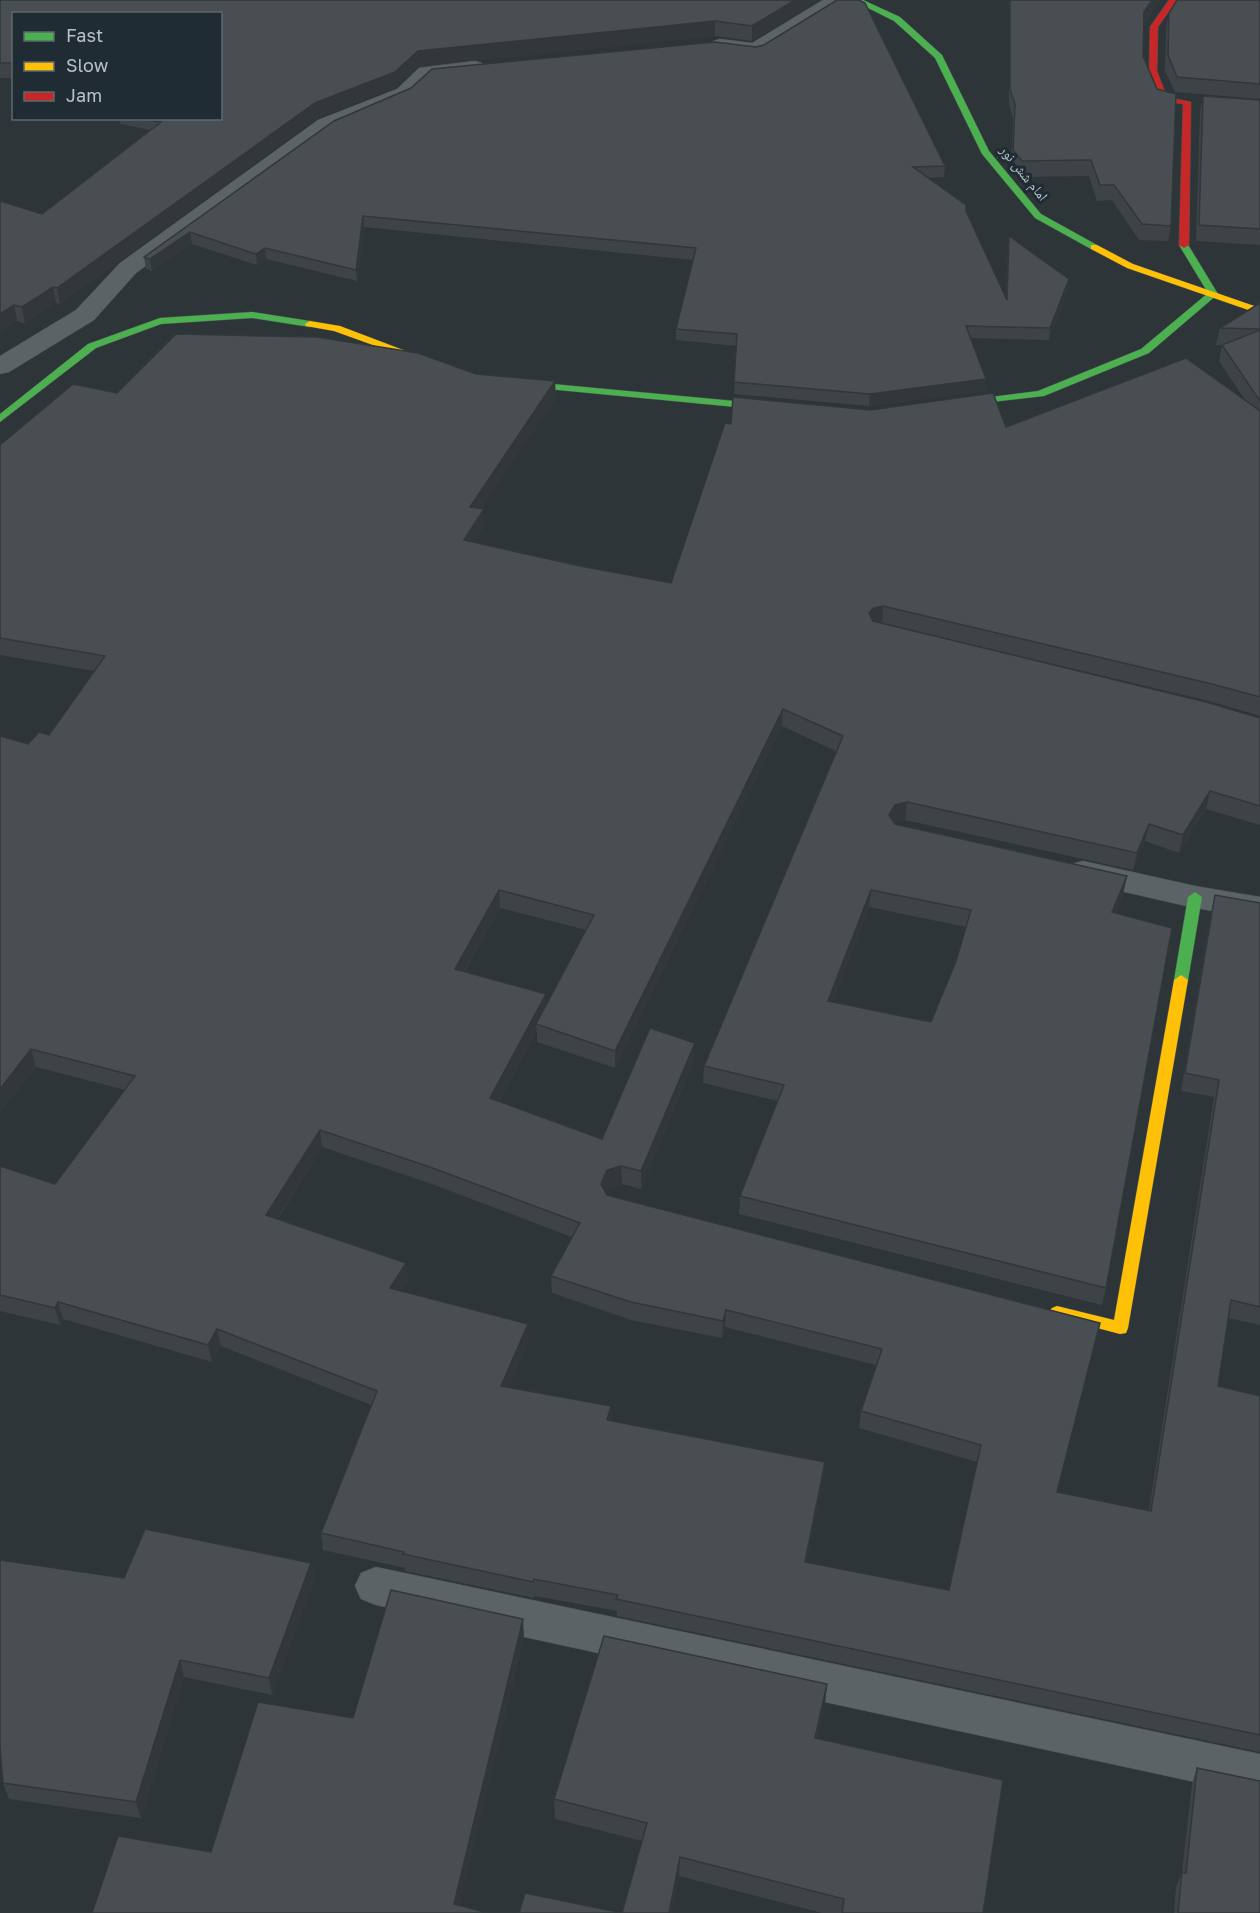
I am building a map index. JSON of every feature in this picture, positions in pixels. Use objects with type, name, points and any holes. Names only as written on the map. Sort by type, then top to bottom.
[{"type":"street","points":[[704,45],[715,44],[755,50],[837,0]]},
{"type":"street","name":"امام شش نور","points":[[856,0],[897,19],[939,57],[985,152],[1038,216],[1130,266],[1260,311]]},
{"type":"street","points":[[938,407],[1040,394],[1145,351],[1213,294],[1182,242],[1198,103],[1164,99],[1153,71],[1154,27],[1173,0]]},
{"type":"street","points":[[0,367],[85,315],[128,268],[326,125],[404,93],[426,72],[494,66]]},
{"type":"street","points":[[0,419],[92,346],[160,321],[252,315],[336,328],[445,368]]},
{"type":"street","points":[[501,382],[798,410]]},
{"type":"street","points":[[1056,866],[1196,897],[1260,908]]},
{"type":"street","points":[[1039,1307],[1120,1328],[1196,897]]},
{"type":"street","points":[[376,1586],[1260,1775]]},
{"type":"building","points":[[0,0],[795,0],[752,26],[715,21],[418,51],[395,72],[315,103],[57,288],[53,287],[22,307],[14,305],[0,314],[0,201],[42,214],[161,122],[155,120],[222,120],[222,12],[12,12],[12,63],[0,63]]},
{"type":"building","points":[[837,0],[859,0],[865,3],[945,166],[913,167],[966,205],[966,211],[1007,300],[1009,236],[1069,279],[1050,328],[966,326],[986,379],[870,394],[734,382],[737,334],[676,329],[696,248],[363,216],[356,270],[265,248],[256,254],[190,232],[150,259],[144,257],[334,121],[411,88],[432,69],[715,42],[756,47],[764,45]]},
{"type":"building","points":[[1010,0],[1152,0],[1144,12],[1143,56],[1157,89],[1176,94],[1171,226],[1142,224],[1114,185],[1100,185],[1091,160],[1022,161],[1013,150],[1015,104],[1010,89]]},
{"type":"building","points":[[1177,0],[1260,0],[1260,84],[1177,77],[1168,55],[1169,13]]},
{"type":"building","points":[[1203,96],[1260,100],[1260,229],[1199,225]]},
{"type":"building","points":[[1260,303],[1260,329],[1220,328]]},
{"type":"building","points":[[1260,330],[1260,401],[1222,345]]},
{"type":"building","points":[[176,334],[317,337],[418,353],[476,374],[555,381],[470,507],[484,509],[464,540],[580,566],[671,583],[725,423],[731,424],[733,397],[870,410],[993,393],[1006,427],[1186,358],[1260,411],[1260,697],[883,606],[874,608],[869,613],[873,621],[1206,702],[1260,718],[1260,806],[1210,791],[1183,835],[1149,824],[1137,853],[907,802],[895,805],[889,815],[895,824],[1127,876],[1112,912],[1172,928],[1106,1288],[740,1196],[784,1085],[704,1066],[843,736],[783,709],[615,1051],[536,1024],[594,915],[499,890],[455,969],[546,994],[490,1098],[602,1139],[650,1028],[695,1043],[641,1171],[621,1166],[607,1170],[601,1184],[607,1195],[1100,1323],[1057,1492],[1151,1511],[1219,1080],[1185,1073],[1215,895],[1260,903],[1260,1307],[1231,1300],[1218,1386],[1260,1396],[1260,1735],[616,1599],[618,1595],[534,1579],[533,1582],[403,1554],[404,1552],[321,1533],[377,1391],[217,1329],[208,1345],[58,1302],[55,1308],[0,1295],[0,1166],[55,1184],[135,1076],[31,1049],[0,1089],[0,736],[28,744],[39,732],[49,735],[105,656],[0,638],[0,445],[73,384],[117,393]],"holes":[[[871,890],[971,910],[956,961],[931,1022],[828,1001]],[[320,1130],[427,1166],[580,1223],[551,1276],[631,1302],[723,1321],[726,1310],[882,1349],[861,1411],[981,1445],[949,1590],[805,1562],[825,1462],[607,1420],[611,1406],[501,1386],[528,1324],[390,1288],[406,1263],[266,1215]]]},
{"type":"building","points":[[145,1529],[311,1563],[269,1678],[180,1660],[136,1802],[3,1783],[0,1747],[0,1560],[124,1578]]},
{"type":"building","points":[[391,1590],[523,1619],[454,1904],[488,1913],[92,1913],[118,1836],[211,1852],[258,1702],[353,1718]]},
{"type":"building","points":[[604,1636],[827,1684],[815,1738],[1003,1780],[983,1913],[842,1913],[844,1899],[680,1857],[669,1913],[622,1913],[647,1823],[554,1799]]},
{"type":"building","points":[[1197,1768],[1260,1781],[1260,1913],[1178,1913],[1182,1872],[1186,1873]]},
{"type":"building","points":[[525,1893],[622,1913],[519,1913]]},
{"type":"traffic: fast","points":[[856,0],[897,19],[939,57],[985,152],[1038,216],[1094,247]]},
{"type":"traffic: fast","points":[[952,405],[1040,394],[1145,351],[1213,294],[1184,245]]},
{"type":"traffic: fast","points":[[0,419],[92,346],[160,321],[252,315],[310,324]]},
{"type":"traffic: fast","points":[[510,383],[778,408]]},
{"type":"traffic: fast","points":[[1181,980],[1195,897]]},
{"type":"traffic: slow","points":[[1094,247],[1130,266],[1260,311]]},
{"type":"traffic: slow","points":[[310,324],[336,328],[435,364]]},
{"type":"traffic: slow","points":[[1057,1312],[1120,1328],[1181,980]]},
{"type":"traffic: jam","points":[[1173,0],[1154,27],[1153,71],[1164,99],[1187,102],[1184,245]]}]
